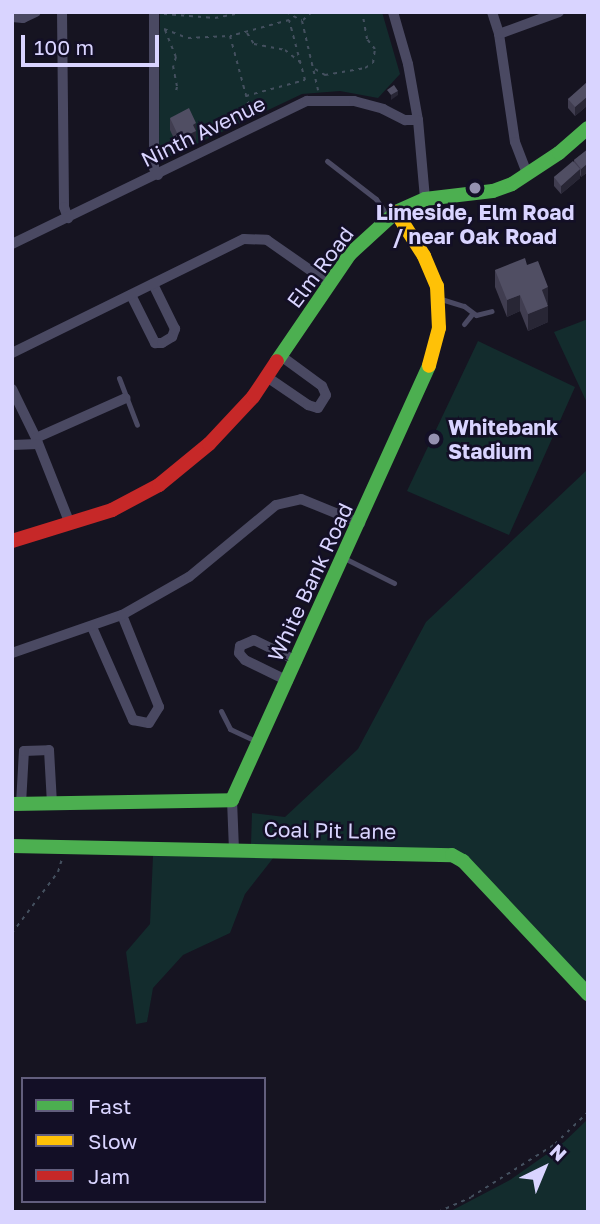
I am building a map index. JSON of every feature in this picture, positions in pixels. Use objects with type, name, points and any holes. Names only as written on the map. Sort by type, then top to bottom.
[{"type":"street","points":[[12,17],[23,18],[36,12]]},
{"type":"street","points":[[62,12],[64,207],[68,218]]},
{"type":"street","points":[[154,12],[159,28],[154,168],[158,175]]},
{"type":"street","points":[[393,12],[408,64],[418,120],[425,199]]},
{"type":"street","points":[[492,12],[499,34],[514,142],[527,174]]},
{"type":"street","points":[[499,34],[554,13]]},
{"type":"street","name":"Ninth Avenue","points":[[12,244],[307,101],[354,101],[383,109],[405,120],[418,120]]},
{"type":"street","name":"Elm Road","points":[[12,541],[112,510],[159,485],[209,444],[253,397],[350,254],[392,215],[425,199],[493,191],[527,174],[588,128]]},
{"type":"street","name":"White Bank Road","points":[[232,800],[360,523],[430,363],[439,328],[438,286],[424,256],[392,215]]},
{"type":"street","points":[[12,353],[244,239],[267,240],[330,284]]},
{"type":"street","points":[[131,295],[155,343],[162,343],[172,337],[175,329],[153,284]]},
{"type":"street","points":[[267,377],[308,405],[318,408],[326,395],[322,386],[281,356]]},
{"type":"street","points":[[12,389],[37,441],[70,524]]},
{"type":"street","points":[[12,445],[37,441],[126,398]]},
{"type":"street","points":[[12,653],[122,615],[189,577],[276,505],[301,499],[360,523]]},
{"type":"street","points":[[92,627],[133,720],[149,723],[159,707],[122,615]]},
{"type":"street","points":[[288,681],[245,660],[239,653],[240,646],[254,640],[297,661]]},
{"type":"street","points":[[52,804],[49,750],[24,751],[17,804],[52,804],[232,800],[234,849]]},
{"type":"street","name":"Coal Pit Lane","points":[[12,846],[452,855],[463,861],[588,995]]},
{"type":"lane","points":[[327,161],[392,215]]},
{"type":"lane","points":[[438,298],[464,306],[472,314]]},
{"type":"lane","points":[[464,324],[472,314],[492,311]]},
{"type":"lane","points":[[119,378],[137,425]]},
{"type":"lane","points":[[344,558],[394,583]]},
{"type":"lane","points":[[221,711],[230,729],[259,742]]},
{"type":"path","points":[[160,12],[166,16],[203,18],[244,12]]},
{"type":"path","points":[[286,12],[299,16],[302,21],[321,100]]},
{"type":"path","points":[[299,16],[301,12]]},
{"type":"path","points":[[302,21],[312,12]]},
{"type":"path","points":[[315,69],[325,75],[365,68],[373,62],[375,49],[367,39],[362,12]]},
{"type":"path","points":[[159,28],[188,37],[230,36],[289,20],[305,80],[246,96]]},
{"type":"path","points":[[159,28],[174,46],[176,57],[173,66],[177,87],[175,95]]},
{"type":"path","points":[[246,32],[254,44],[285,50],[301,63]]},
{"type":"path","points":[[230,36],[256,126]]},
{"type":"path","points":[[12,933],[58,872],[65,846]]},
{"type":"path","points":[[438,1212],[471,1196],[555,1144],[588,1112]]},
{"type":"green space","points":[[160,12],[382,12],[400,74],[378,98],[340,91],[302,94],[167,158],[159,157]]},
{"type":"green space","points":[[588,319],[588,405],[554,332]]},
{"type":"green space","points":[[478,341],[575,387],[509,535],[407,491]]},
{"type":"green space","points":[[588,469],[588,984],[463,854],[251,844],[252,813],[285,817],[358,749],[426,622]]},
{"type":"green space","points":[[153,856],[274,857],[245,894],[230,933],[183,955],[153,988],[147,1022],[136,1024],[126,952],[150,924]]},
{"type":"green space","points":[[588,1119],[588,1212],[449,1212],[510,1180],[564,1142]]},
{"type":"building","points":[[587,82],[588,96],[575,107],[568,99]]},
{"type":"building","points":[[394,85],[398,91],[391,95],[387,90]]},
{"type":"building","points":[[189,108],[196,123],[193,125],[196,131],[183,137],[181,131],[177,133],[170,118]]},
{"type":"building","points":[[588,149],[588,163],[581,169],[574,160]]},
{"type":"building","points":[[573,161],[580,169],[561,186],[554,177]]},
{"type":"building","points":[[525,258],[527,265],[538,261],[548,287],[542,290],[548,306],[528,314],[520,295],[507,300],[495,270]]},
{"type":"traffic: fast","points":[[277,361],[350,254],[396,212],[425,199],[493,191],[512,184],[559,153],[588,128]]},
{"type":"traffic: fast","points":[[12,804],[232,800],[429,366]]},
{"type":"traffic: fast","points":[[12,846],[452,855],[463,861],[588,994]]},
{"type":"traffic: slow","points":[[396,212],[424,256],[437,286],[439,328],[429,366]]},
{"type":"traffic: jam","points":[[12,541],[112,510],[159,485],[209,444],[253,397],[277,361]]},
{"type":"place","name":"Limeside, Elm Road / near Oak Road","points":[[475,188]]},
{"type":"place","name":"Whitebank Stadium","points":[[434,439]]}]
